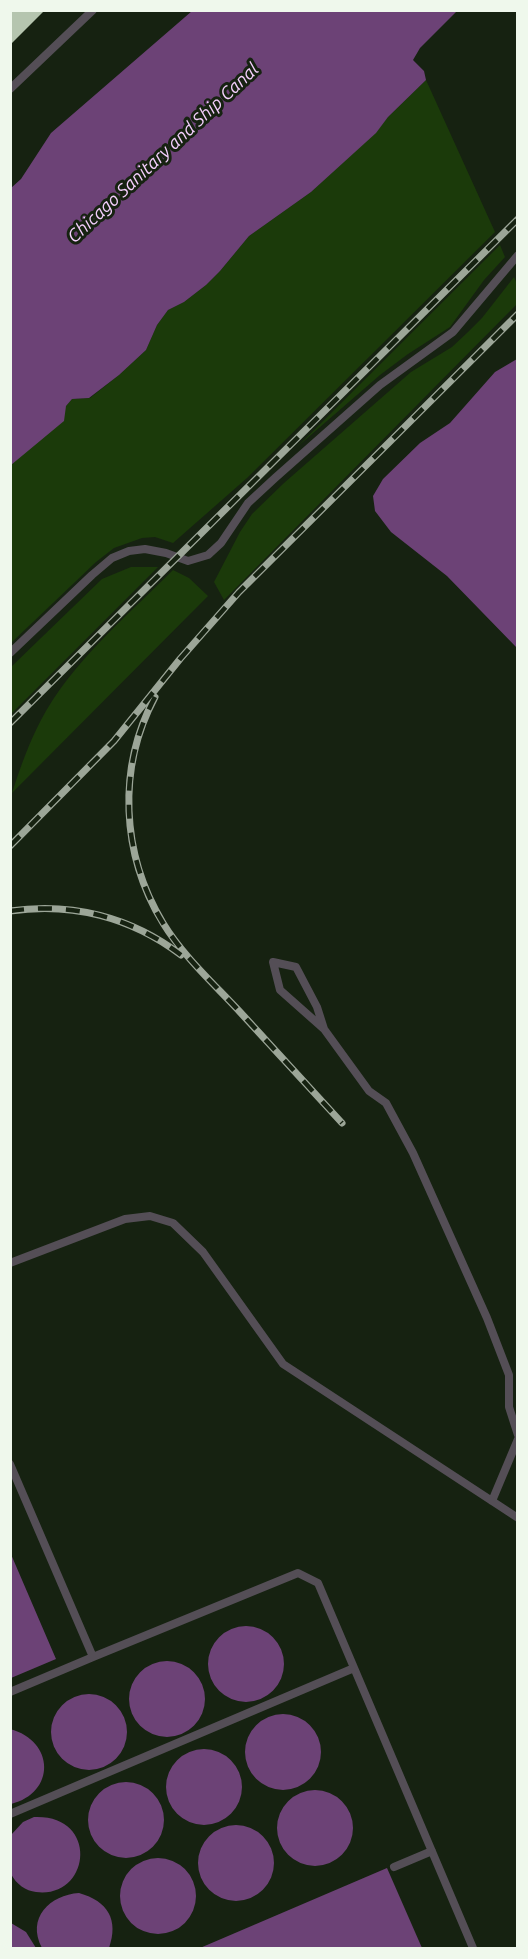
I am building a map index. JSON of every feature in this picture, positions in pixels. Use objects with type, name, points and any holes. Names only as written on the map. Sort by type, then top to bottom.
[{"type":"lane","points":[[10,89],[93,10]]},
{"type":"lane","points":[[10,653],[92,574],[112,558],[129,551],[145,549],[188,561],[208,555],[221,543],[248,503],[275,478],[380,385],[453,332],[518,255]]},
{"type":"lane","points":[[324,1029],[296,967],[273,962],[280,990],[324,1029],[369,1091],[386,1103],[413,1153],[487,1318],[509,1375],[510,1407],[518,1437],[492,1501]]},
{"type":"lane","points":[[10,1263],[125,1219],[150,1216],[173,1223],[203,1252],[283,1364],[518,1518]]},
{"type":"lane","points":[[10,1464],[93,1657]]},
{"type":"lane","points":[[10,1692],[298,1573],[318,1583],[473,1948]]},
{"type":"lane","points":[[10,1814],[354,1668]]},
{"type":"lane","points":[[394,1867],[432,1851]]},
{"type":"green space","points":[[426,80],[495,232],[247,478],[173,543],[155,537],[142,538],[114,548],[96,562],[11,643],[11,465],[72,399],[90,398],[146,350],[157,325],[168,310],[184,302],[206,285],[249,236],[311,192],[375,133]]},
{"type":"green space","points":[[500,245],[505,257],[484,280],[450,327],[380,375],[297,447]]},
{"type":"green space","points":[[514,277],[517,284],[517,304],[224,600],[214,582],[252,514],[284,483],[411,372],[452,347],[482,318]]},
{"type":"green space","points":[[131,567],[158,567],[11,714],[11,667],[102,579]]},
{"type":"green space","points":[[173,570],[189,578],[208,596],[12,793],[25,756],[53,699],[101,640]]},
{"type":"water","name":"Chicago Sanitary and Ship Canal","points":[[192,11],[457,11],[420,48],[413,60],[424,71],[426,80],[388,117],[376,133],[311,192],[249,236],[206,285],[184,302],[168,310],[157,325],[146,350],[89,398],[72,399],[66,406],[64,421],[11,465],[11,188],[21,179],[51,133]]},
{"type":"water","points":[[517,359],[517,648],[447,576],[391,532],[375,511],[373,496],[383,479],[420,443],[450,423],[495,372]]},
{"type":"water","points":[[10,1552],[56,1659],[11,1678],[10,1678]]},
{"type":"water","points":[[246,1626],[261,1629],[273,1637],[281,1649],[284,1664],[281,1679],[273,1691],[261,1699],[246,1702],[231,1699],[219,1691],[211,1679],[208,1664],[211,1649],[219,1637],[231,1629]]},
{"type":"water","points":[[167,1661],[182,1664],[194,1672],[202,1684],[205,1699],[202,1714],[194,1726],[182,1734],[167,1737],[152,1734],[140,1726],[132,1714],[129,1699],[132,1684],[140,1672],[152,1664]]},
{"type":"water","points":[[89,1694],[104,1697],[116,1705],[124,1717],[127,1732],[124,1747],[116,1759],[104,1767],[89,1770],[74,1767],[62,1759],[54,1747],[51,1732],[54,1717],[62,1705],[74,1697]]},
{"type":"water","points":[[283,1714],[298,1717],[310,1725],[318,1737],[321,1752],[318,1767],[310,1779],[298,1787],[283,1790],[268,1787],[256,1779],[248,1767],[245,1752],[248,1737],[256,1725],[268,1717]]},
{"type":"water","points":[[10,1729],[25,1735],[35,1744],[42,1755],[44,1767],[42,1779],[36,1789],[26,1798],[11,1804]]},
{"type":"water","points":[[204,1749],[219,1752],[231,1760],[239,1772],[242,1787],[239,1802],[231,1814],[219,1822],[204,1825],[189,1822],[177,1814],[169,1802],[166,1787],[169,1772],[177,1760],[189,1752]]},
{"type":"water","points":[[126,1782],[141,1785],[153,1793],[161,1805],[164,1820],[161,1835],[153,1847],[141,1855],[126,1858],[111,1855],[99,1847],[91,1835],[88,1820],[91,1805],[99,1793],[111,1785]]},
{"type":"water","points":[[315,1790],[330,1793],[342,1801],[350,1813],[353,1828],[350,1843],[342,1855],[330,1863],[315,1866],[300,1863],[288,1855],[280,1843],[277,1828],[280,1813],[288,1801],[300,1793]]},
{"type":"water","points":[[34,1817],[55,1820],[70,1828],[78,1841],[80,1856],[77,1871],[68,1883],[54,1891],[29,1890],[18,1884],[11,1874],[11,1835],[23,1822]]},
{"type":"water","points":[[236,1825],[251,1828],[263,1836],[271,1848],[274,1863],[271,1878],[263,1890],[251,1898],[236,1901],[221,1898],[209,1890],[201,1878],[198,1863],[201,1848],[209,1836],[221,1828]]},
{"type":"water","points":[[158,1858],[173,1861],[185,1869],[193,1881],[196,1896],[193,1911],[185,1923],[173,1931],[158,1934],[143,1931],[131,1923],[123,1911],[120,1896],[123,1881],[131,1869],[143,1861]]},
{"type":"water","points":[[387,1868],[422,1948],[200,1948]]},
{"type":"water","points":[[79,1893],[97,1901],[109,1913],[113,1929],[109,1948],[42,1948],[37,1927],[44,1910],[59,1898]]},
{"type":"water","points":[[11,1923],[26,1932],[36,1948],[11,1948]]},
{"type":"building","points":[[10,10],[45,10],[10,45]]},
{"type":"railway","points":[[10,723],[518,219]]},
{"type":"railway","points":[[10,846],[114,741],[180,659],[239,592],[518,314]]},
{"type":"railway","points":[[155,697],[134,753],[129,811],[132,840],[149,896],[163,923],[189,958],[342,1123]]},
{"type":"railway","points":[[10,911],[56,909],[100,915],[142,931],[181,955]]}]
